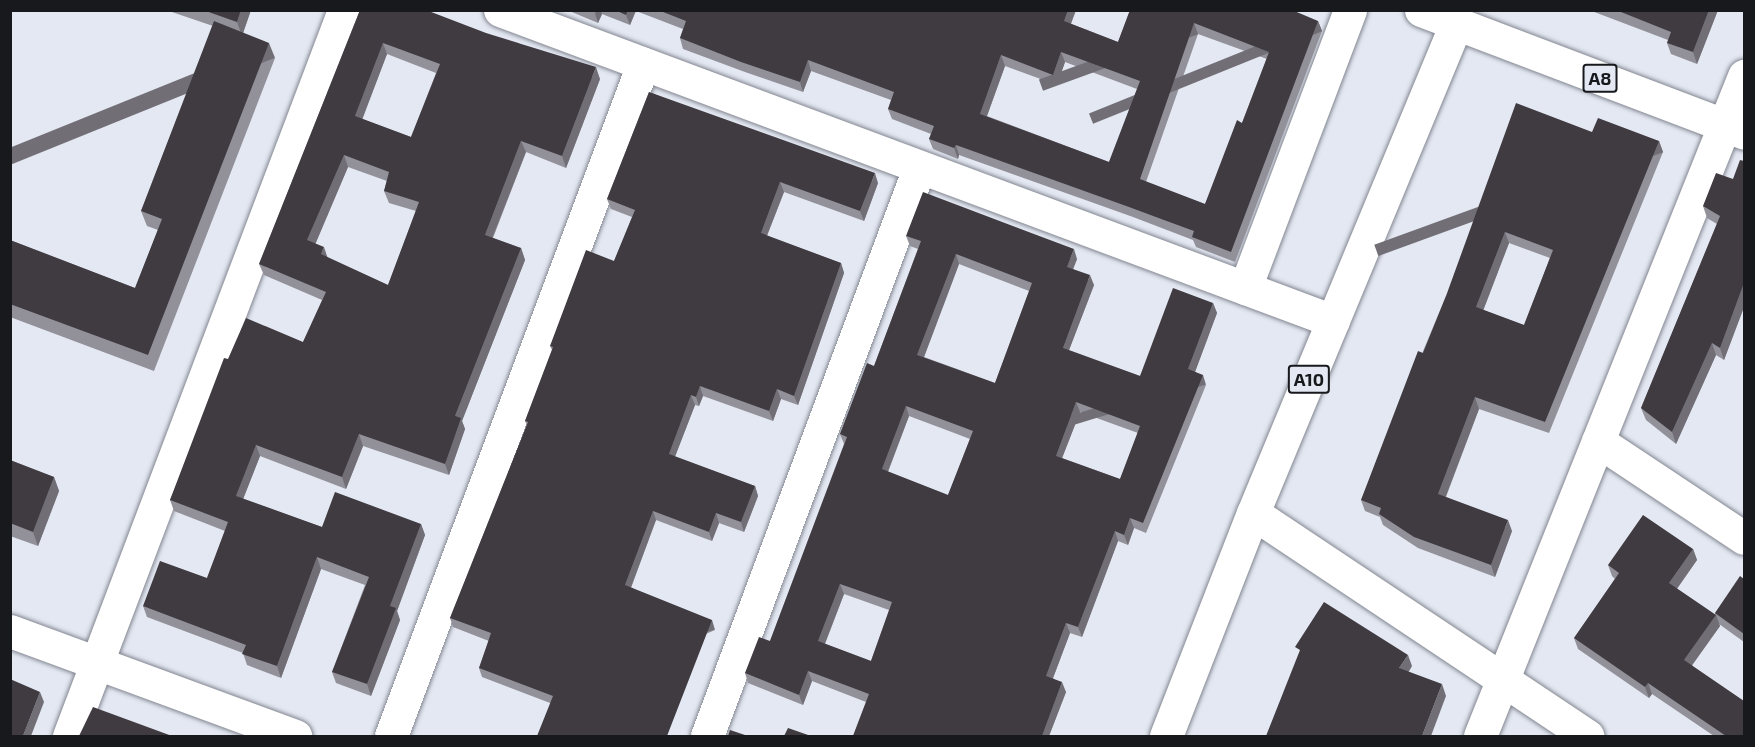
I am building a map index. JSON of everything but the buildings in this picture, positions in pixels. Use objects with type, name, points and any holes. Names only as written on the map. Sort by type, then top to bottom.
[{"type":"street","points":[[69,736],[344,10]]},
{"type":"street","points":[[500,10],[1333,321]]},
{"type":"street","points":[[1245,288],[1350,10]]},
{"type":"street","name":"A8","points":[[1421,10],[1458,17],[1734,129]]},
{"type":"street","name":"A10","points":[[1166,736],[1253,513],[1458,17]]},
{"type":"street","points":[[391,736],[643,64]]},
{"type":"street","points":[[1480,736],[1598,441],[1734,129],[1744,76]]},
{"type":"street","points":[[706,736],[919,168]]},
{"type":"street","points":[[1598,441],[1744,538]]},
{"type":"street","points":[[1253,513],[1588,736]]},
{"type":"street","points":[[10,631],[295,736]]}]
